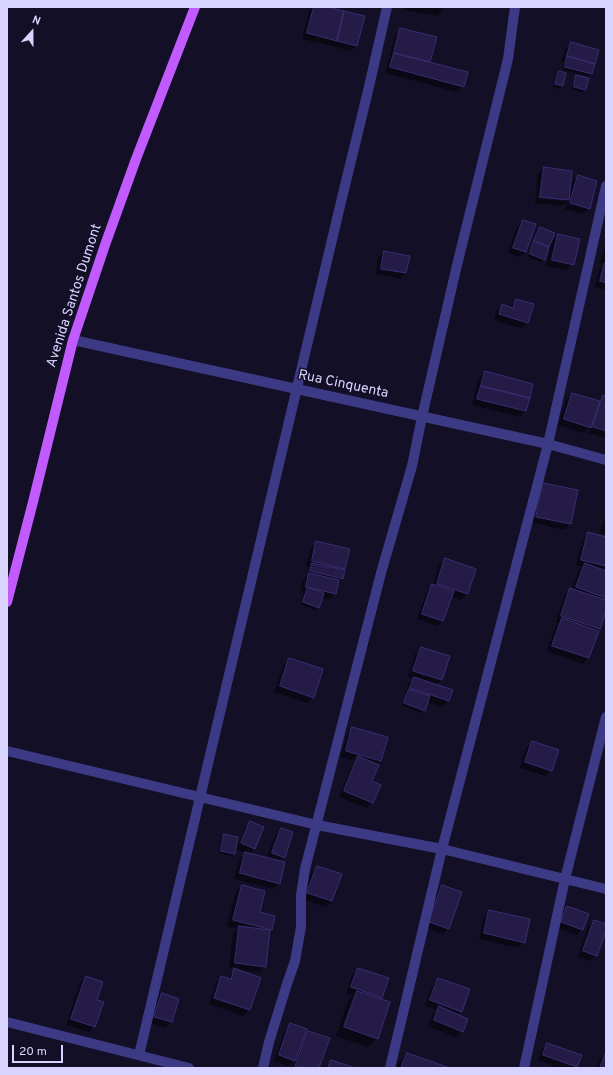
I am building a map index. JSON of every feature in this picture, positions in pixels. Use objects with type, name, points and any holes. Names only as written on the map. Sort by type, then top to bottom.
[{"type":"main road","name":"Avenida Santos Dumont","points":[[7,602],[73,340],[136,159],[195,7]]},
{"type":"street","points":[[139,1056],[387,7]]},
{"type":"street","points":[[262,1068],[295,961],[301,927],[301,895],[305,869],[381,573],[412,466],[457,265],[508,59],[515,7]]},
{"type":"street","points":[[390,1068],[442,849],[548,444],[606,186]]},
{"type":"street","name":"Rua Cinquenta","points":[[73,340],[548,444],[606,460]]},
{"type":"street","points":[[524,1068],[565,879],[606,717]]},
{"type":"street","points":[[7,751],[317,825],[442,849],[606,889]]},
{"type":"street","points":[[7,1022],[189,1068]]},
{"type":"building","points":[[314,7],[327,7],[344,11],[337,41],[307,33]]},
{"type":"building","points":[[344,11],[365,16],[357,46],[337,41]]},
{"type":"building","points":[[400,28],[437,37],[430,62],[394,53]]},
{"type":"building","points":[[571,42],[599,50],[595,64],[567,56]]},
{"type":"building","points":[[394,53],[468,72],[464,87],[390,67]]},
{"type":"building","points":[[567,56],[595,64],[592,74],[565,67]]},
{"type":"building","points":[[559,71],[566,73],[563,86],[555,84]]},
{"type":"building","points":[[576,75],[589,78],[586,90],[574,87]]},
{"type":"building","points":[[544,167],[572,171],[569,200],[540,197]]},
{"type":"building","points":[[578,175],[597,181],[590,209],[570,203]]},
{"type":"building","points":[[523,220],[536,224],[526,252],[513,248]]},
{"type":"building","points":[[540,227],[555,233],[549,247],[534,241]]},
{"type":"building","points":[[558,234],[580,239],[574,265],[552,260]]},
{"type":"building","points":[[534,241],[549,247],[545,260],[530,254]]},
{"type":"building","points":[[384,251],[410,256],[406,273],[381,269]]},
{"type":"building","points":[[606,263],[606,283],[600,281]]},
{"type":"building","points":[[516,299],[534,304],[528,323],[499,314],[502,304],[513,308]]},
{"type":"building","points":[[485,371],[533,384],[530,398],[481,386]]},
{"type":"building","points":[[481,386],[530,398],[526,411],[477,399]]},
{"type":"building","points":[[572,393],[600,401],[591,428],[564,419]]},
{"type":"building","points":[[603,395],[606,396],[606,431],[593,427]]},
{"type":"building","points":[[543,483],[578,490],[571,524],[536,517]]},
{"type":"building","points":[[588,532],[606,537],[606,566],[581,560]]},
{"type":"building","points":[[316,541],[350,549],[345,569],[312,561]]},
{"type":"building","points":[[445,558],[476,569],[468,594],[437,584]]},
{"type":"building","points":[[312,563],[345,570],[343,579],[310,571]]},
{"type":"building","points":[[585,563],[606,571],[606,598],[576,587]]},
{"type":"building","points":[[309,573],[339,580],[336,594],[306,587]]},
{"type":"building","points":[[432,584],[454,591],[443,621],[422,614]]},
{"type":"building","points":[[308,587],[324,593],[319,608],[303,602]]},
{"type":"building","points":[[570,588],[606,600],[606,611],[600,629],[561,616]]},
{"type":"building","points":[[562,618],[599,631],[589,658],[552,646]]},
{"type":"building","points":[[421,647],[450,656],[442,680],[413,671]]},
{"type":"building","points":[[289,658],[323,669],[314,698],[280,686]]},
{"type":"building","points":[[414,677],[453,690],[449,701],[410,688]]},
{"type":"building","points":[[409,689],[430,696],[425,711],[404,703]]},
{"type":"building","points":[[352,727],[388,737],[381,761],[346,751]]},
{"type":"building","points":[[532,741],[559,750],[552,771],[525,762]]},
{"type":"building","points":[[358,756],[379,765],[372,781],[381,785],[373,803],[344,791]]},
{"type":"building","points":[[250,821],[264,827],[255,849],[241,843]]},
{"type":"building","points":[[281,828],[293,832],[285,858],[272,853]]},
{"type":"building","points":[[224,834],[238,837],[235,854],[221,851]]},
{"type":"building","points":[[245,852],[285,862],[280,884],[240,873]]},
{"type":"building","points":[[317,866],[342,874],[332,901],[307,893]]},
{"type":"building","points":[[242,885],[265,891],[260,912],[275,916],[272,930],[233,920]]},
{"type":"building","points":[[442,885],[462,892],[449,929],[429,922]]},
{"type":"building","points":[[567,906],[589,914],[583,930],[561,922]]},
{"type":"building","points":[[489,910],[530,919],[525,943],[484,933]]},
{"type":"building","points":[[594,920],[606,924],[606,931],[597,956],[583,951]]},
{"type":"building","points":[[239,926],[270,930],[266,967],[235,963]]},
{"type":"building","points":[[234,968],[261,978],[250,1010],[214,998],[221,976],[231,979]]},
{"type":"building","points":[[358,968],[389,978],[382,998],[351,987]]},
{"type":"building","points":[[86,976],[103,982],[97,1000],[104,1002],[95,1027],[71,1019]]},
{"type":"building","points":[[438,978],[470,989],[462,1012],[430,1000]]},
{"type":"building","points":[[357,991],[390,1002],[378,1039],[344,1027]]},
{"type":"building","points":[[162,993],[179,999],[172,1022],[154,1017]]},
{"type":"building","points":[[439,1006],[468,1019],[463,1032],[434,1020]]},
{"type":"building","points":[[290,1023],[307,1029],[295,1061],[279,1055]]},
{"type":"building","points":[[308,1031],[330,1038],[319,1068],[295,1067]]},
{"type":"building","points":[[547,1043],[582,1055],[577,1067],[543,1055]]},
{"type":"building","points":[[606,1052],[606,1068],[600,1068]]},
{"type":"building","points":[[407,1053],[450,1068],[401,1068]]},
{"type":"building","points":[[331,1060],[355,1068],[328,1068]]}]
